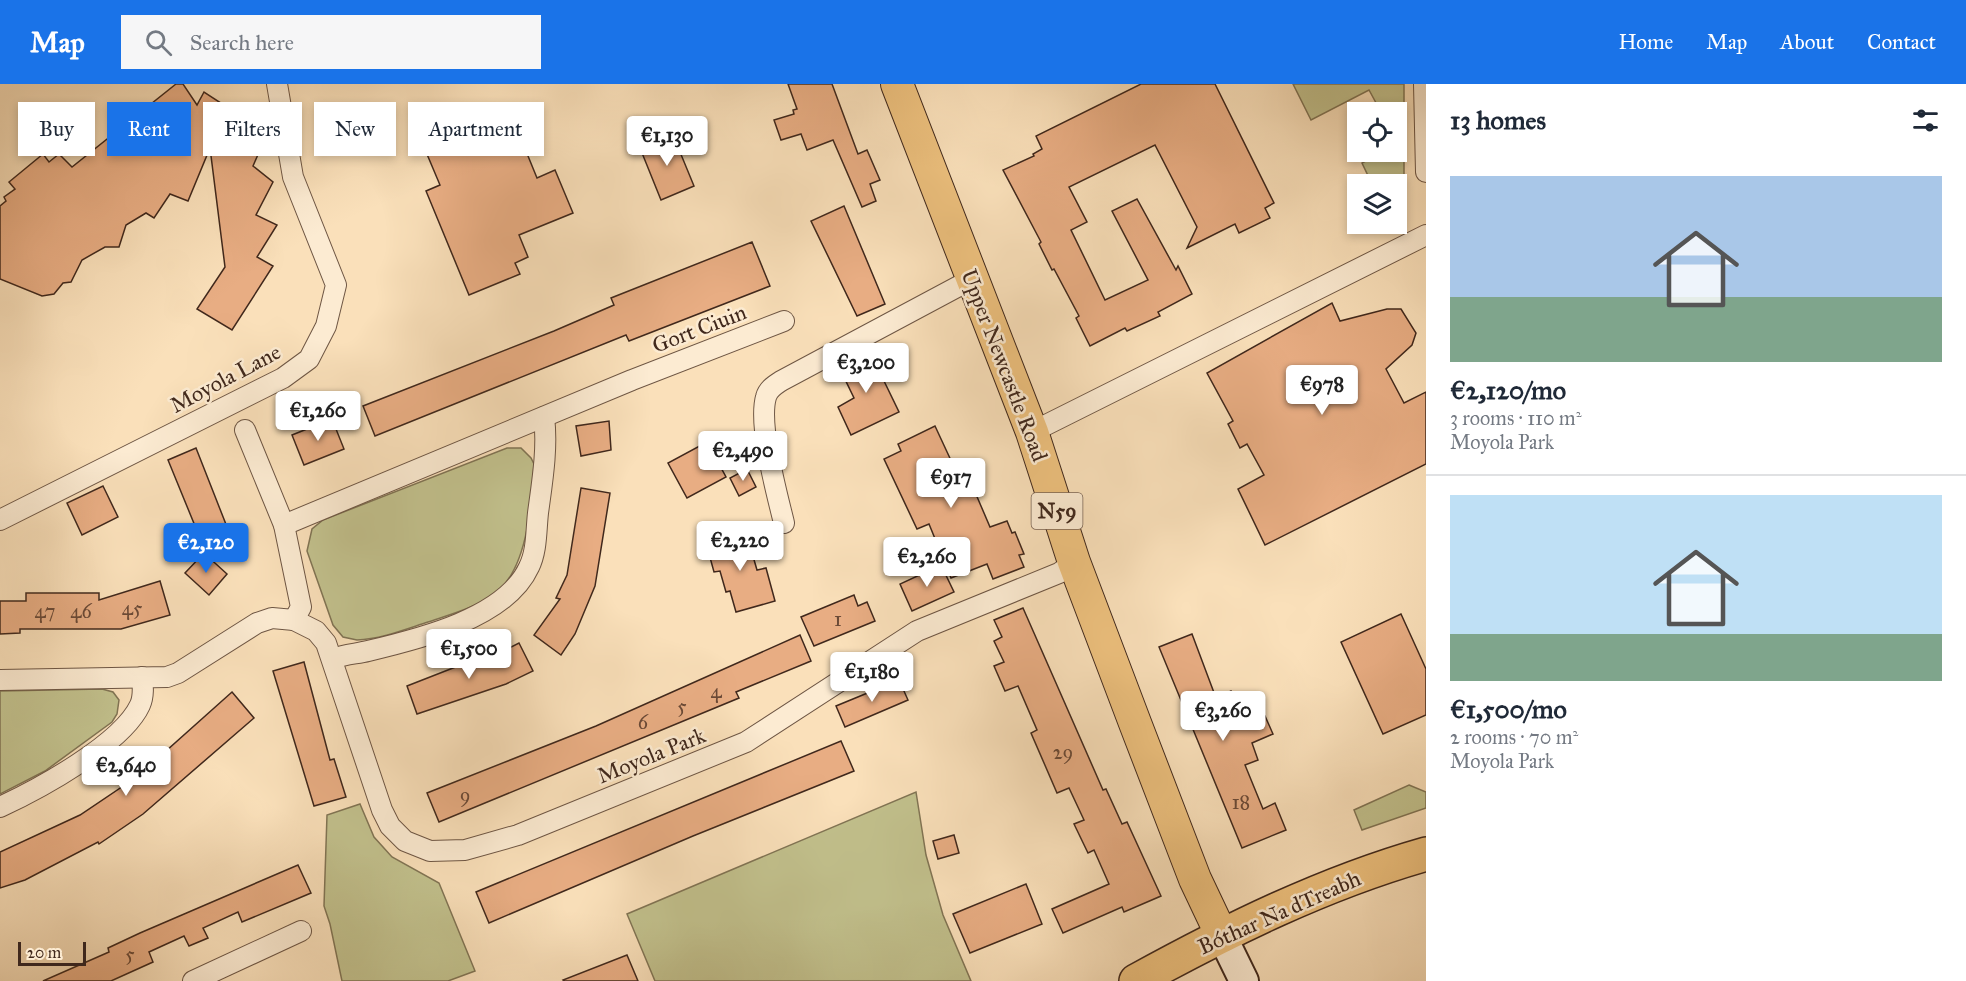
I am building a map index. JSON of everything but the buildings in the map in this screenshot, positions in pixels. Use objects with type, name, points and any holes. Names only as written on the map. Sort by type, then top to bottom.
[{"type":"highway","name":"Bóthar Na dTreabh","points":[[1136,981],[1222,936],[1344,880],[1426,854]]},
{"type":"main road","name":"Upper Newcastle Road","points":[[897,84],[1032,432],[1074,561],[1195,879],[1244,981]]},
{"type":"street","name":"Moyola Lane","points":[[0,520],[283,378],[309,359],[326,326],[336,285],[293,177],[277,84]]},
{"type":"street","points":[[1424,84],[1426,172]]},
{"type":"street","points":[[1032,432],[1426,235]]},
{"type":"street","points":[[784,523],[765,427],[765,399],[769,390],[972,279]]},
{"type":"street","name":"Gort Ciuin","points":[[544,417],[784,321]]},
{"type":"street","points":[[284,525],[544,417],[540,496],[533,557],[523,578],[505,598],[482,615],[404,642],[365,652],[349,652],[333,659]]},
{"type":"street","points":[[0,680],[173,675],[266,619],[294,620],[301,607],[284,525],[245,430]]},
{"type":"street","name":"Moyola Park","points":[[294,620],[316,631],[326,643],[382,810],[390,826],[405,841],[416,847],[430,851],[465,850],[518,835],[746,742],[917,631],[1059,573],[1074,561]]},
{"type":"street","points":[[0,807],[53,778],[121,730],[140,707],[142,677]]},
{"type":"street","points":[[193,981],[301,931]]},
{"type":"shaded area","points":[[1293,84],[1404,84],[1404,102],[1376,102],[1369,90],[1311,120]]},
{"type":"shaded area","points":[[1404,162],[1404,174],[1367,174],[1362,163]]},
{"type":"shaded area","points":[[507,448],[521,448],[534,464],[527,531],[509,579],[491,596],[465,609],[375,638],[357,640],[343,637],[333,625],[307,551],[312,529],[323,520]]},
{"type":"shaded area","points":[[102,689],[113,692],[119,700],[117,714],[112,722],[45,771],[0,794],[0,691]]},
{"type":"shaded area","points":[[1409,785],[1426,792],[1426,808],[1362,830],[1354,810]]},
{"type":"shaded area","points":[[916,792],[926,855],[943,915],[971,981],[655,981],[627,914]]},
{"type":"shaded area","points":[[360,804],[374,837],[392,857],[439,883],[475,971],[448,981],[342,981],[324,906],[327,815]]}]
